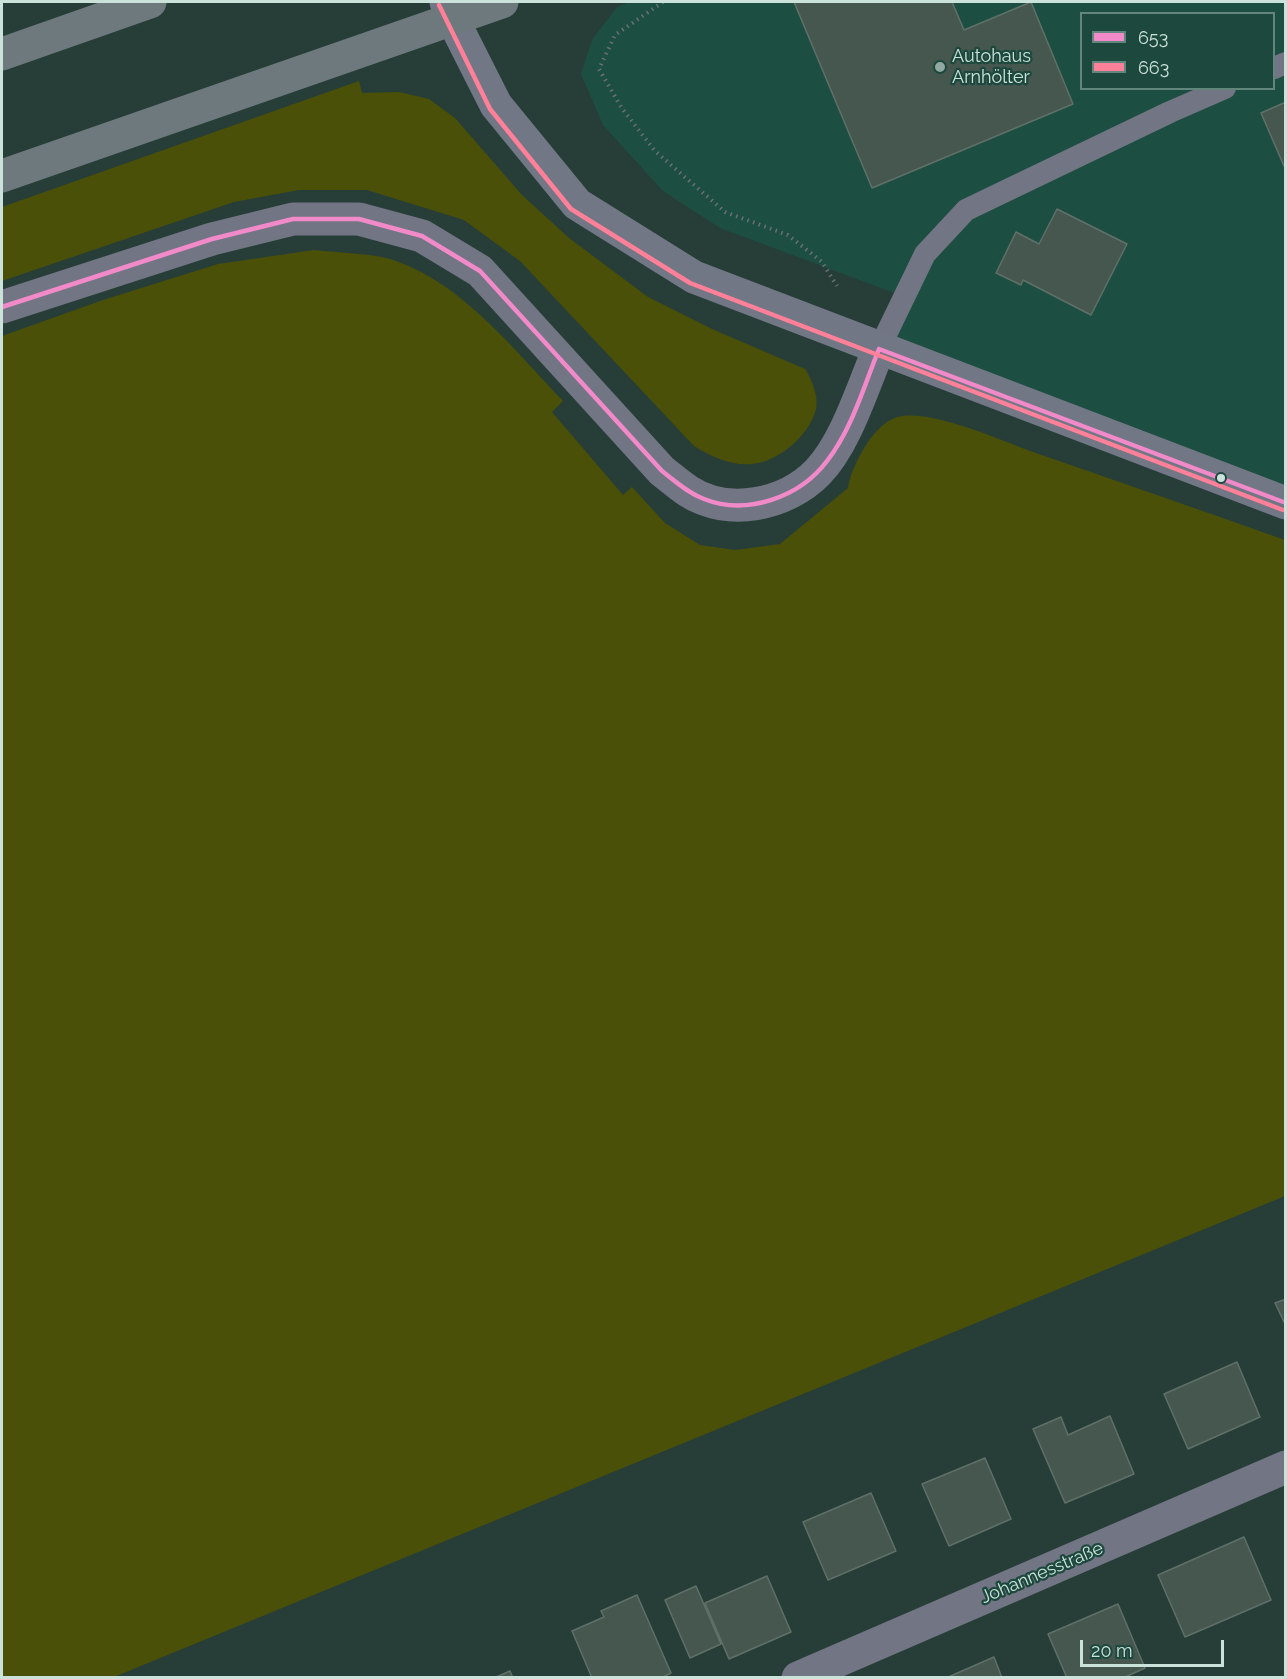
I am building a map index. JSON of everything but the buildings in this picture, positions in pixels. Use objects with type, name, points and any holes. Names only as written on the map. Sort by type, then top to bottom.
[{"type":"highway","points":[[2,54],[150,2]]},
{"type":"highway","points":[[2,176],[449,11],[502,2]]},
{"type":"street","points":[[449,11],[496,105],[577,204],[694,277],[1286,503]]},
{"type":"street","points":[[2,306],[212,238],[293,219],[359,219],[422,236],[480,271],[662,471],[689,492],[728,506],[760,503],[782,497],[798,489],[819,471],[840,437],[879,349]]},
{"type":"street","name":"Johannesstraße","points":[[798,1677],[1286,1467]]},
{"type":"lane","points":[[879,349],[925,254],[966,210],[1220,90]]},
{"type":"path","points":[[663,2],[615,35],[599,69],[621,107],[655,151],[725,212],[788,235],[822,262],[841,291]]},
{"type":"shaded area","points":[[629,2],[1285,2],[1285,489],[879,339],[897,294],[720,228],[663,191],[603,125],[581,74],[592,40],[617,7]]},
{"type":"green space","points":[[359,81],[362,93],[399,92],[429,99],[455,118],[522,195],[569,238],[648,297],[712,329],[805,369],[814,388],[817,404],[813,419],[800,437],[782,453],[752,464],[737,464],[722,460],[701,450],[694,446],[520,261],[464,220],[367,190],[299,190],[234,202],[2,281],[2,207]]},
{"type":"green space","points":[[314,250],[367,255],[396,261],[421,272],[466,302],[507,341],[563,401],[552,412],[623,495],[632,487],[665,523],[700,545],[735,550],[780,544],[848,488],[854,467],[875,433],[893,419],[903,416],[917,416],[949,422],[1285,540],[1285,1196],[114,1677],[2,1677],[2,336],[103,300],[218,264]]},
{"type":"transit line","name":"663","points":[[439,5],[490,109],[571,209],[690,283],[1283,510]]},
{"type":"transit line","name":"653","points":[[2,307],[212,239],[293,219],[359,219],[422,236],[480,271],[662,471],[704,499],[721,504],[738,505],[771,500],[802,485],[816,474],[844,435],[879,349]]},
{"type":"transit line","name":"653","points":[[879,349],[1286,503]]},
{"type":"place","name":"Autohaus Arnhölter","points":[[940,67]]}]
